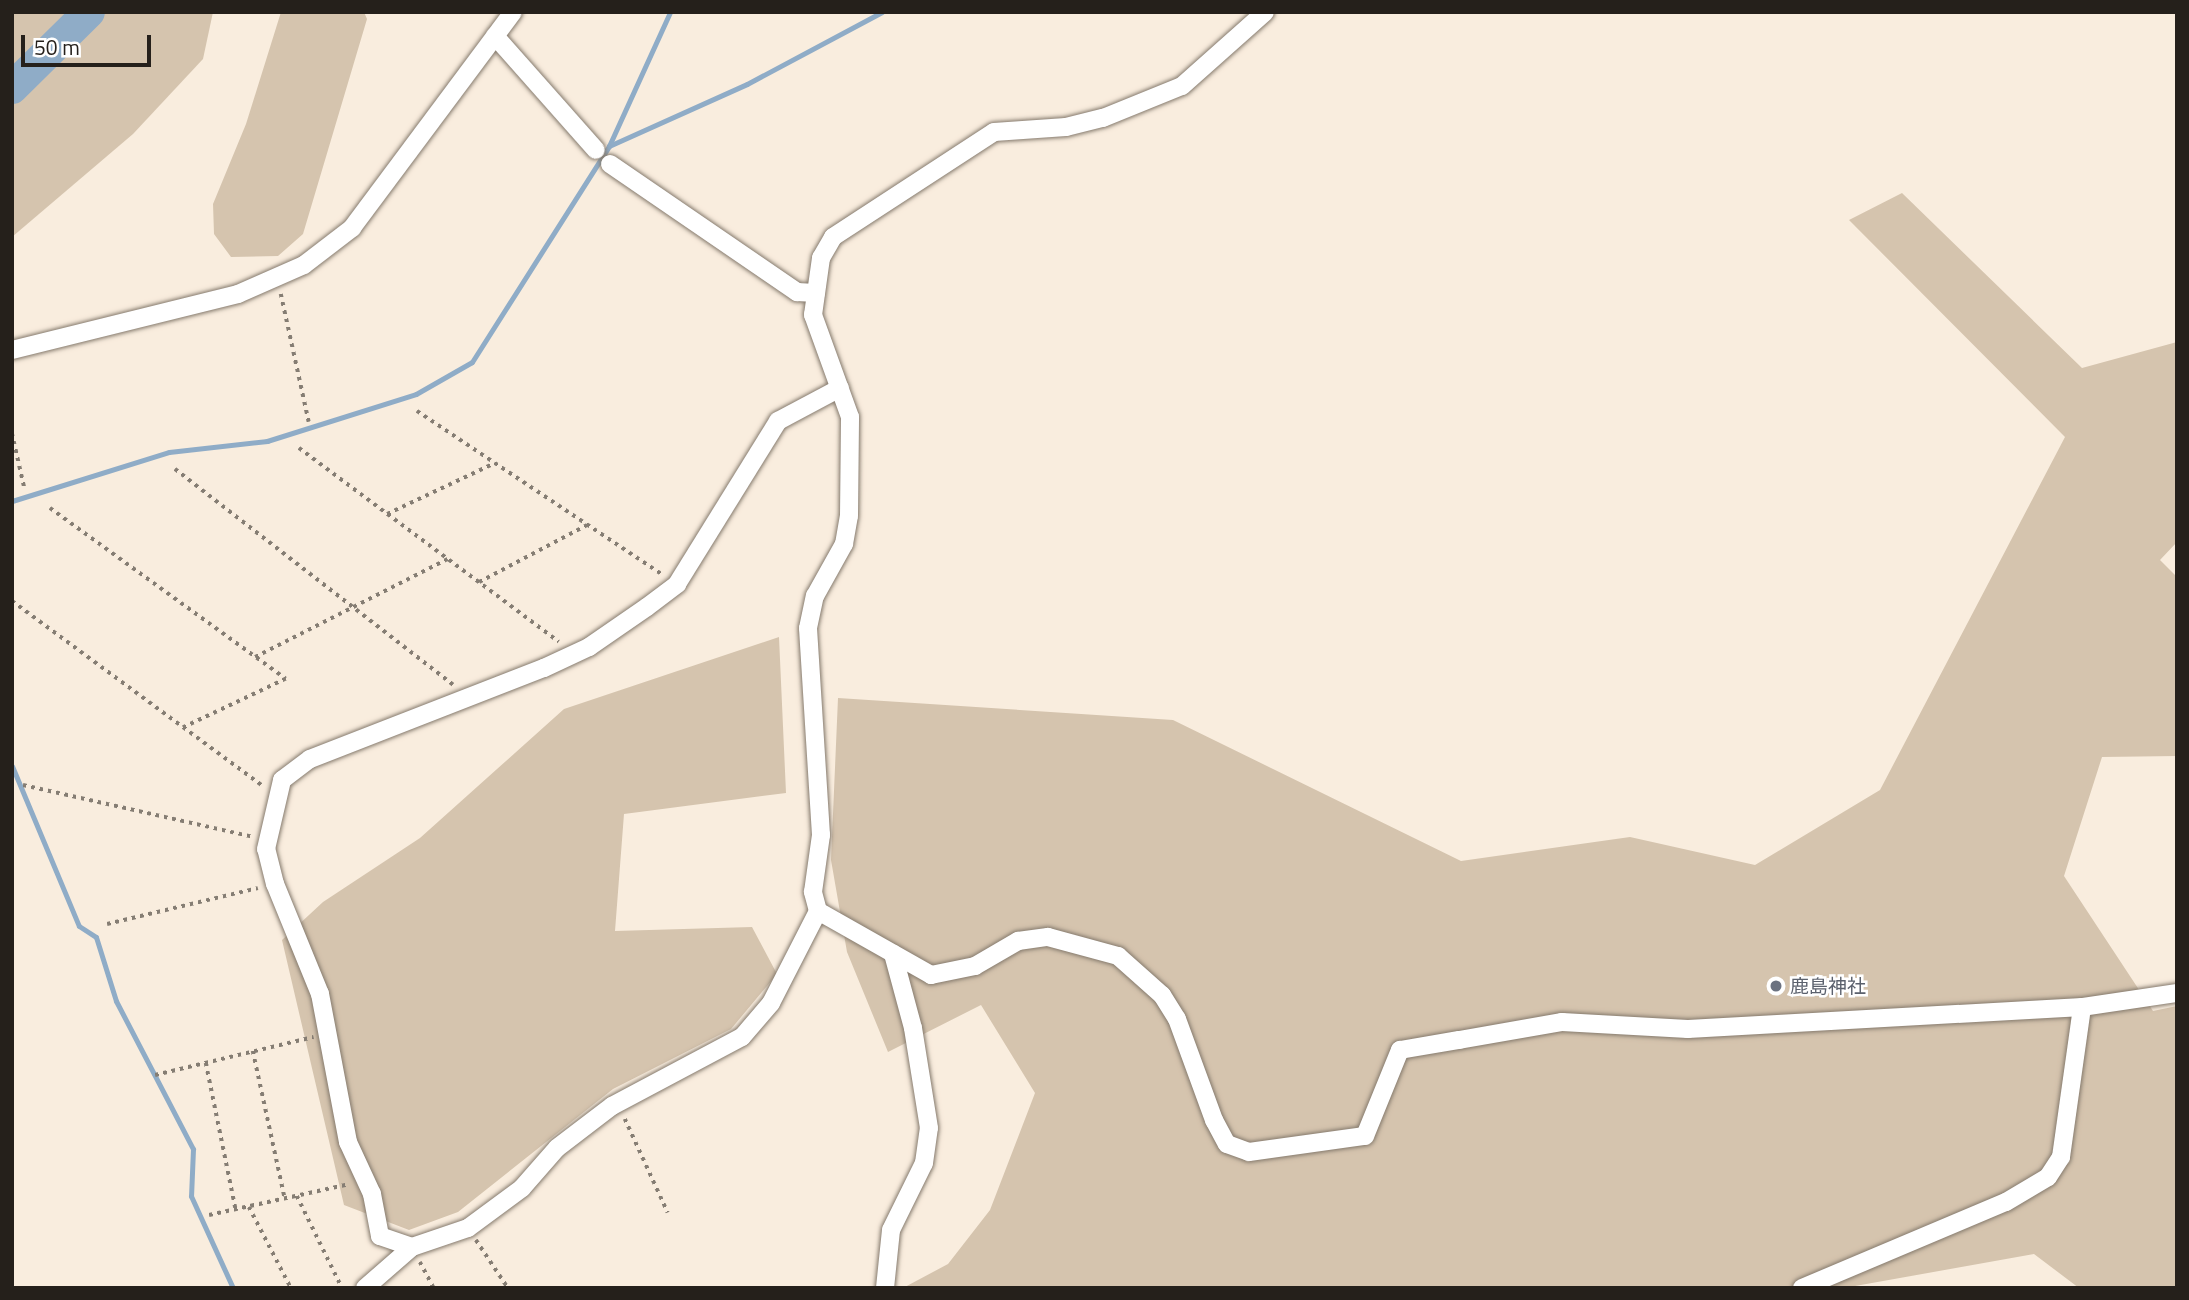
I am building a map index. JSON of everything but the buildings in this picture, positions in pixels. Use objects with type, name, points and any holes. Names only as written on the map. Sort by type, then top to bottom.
[{"type":"street","points":[[12,350],[238,294],[278,279],[352,228],[513,12]]},
{"type":"street","points":[[365,1288],[411,1247],[468,1228],[523,1188],[556,1148],[618,1103],[741,1037],[771,1003],[818,911],[813,892],[821,835],[808,628],[815,597],[847,529],[850,417],[813,314],[821,258],[833,237],[951,155],[1013,127],[1066,127],[1136,108],[1209,65],[1265,12]]},
{"type":"street","points":[[495,36],[596,150]]},
{"type":"street","points":[[610,164],[797,292],[816,293]]},
{"type":"street","points":[[411,1247],[380,1236],[364,1181],[348,1142],[320,994],[278,892],[266,849],[276,796],[282,780],[310,759],[575,653],[677,584],[778,421],[840,388]]},
{"type":"street","points":[[818,911],[893,954],[942,976],[975,966],[1018,941],[1048,937],[1118,956],[1162,995],[1214,1120],[1227,1144],[1249,1152],[1365,1136],[1400,1050],[1459,1040],[1508,1036],[1562,1022],[1688,1029],[2082,1007],[2177,993]]},
{"type":"street","points":[[885,1288],[891,1230],[924,1163],[929,1128],[913,1028],[893,954]]},
{"type":"street","points":[[1802,1288],[2006,1202],[2048,1177],[2061,1157],[2082,1007]]},
{"type":"path","points":[[278,279],[309,422]]},
{"type":"path","points":[[417,411],[677,584]]},
{"type":"path","points":[[12,433],[25,490]]},
{"type":"path","points":[[299,448],[575,653]]},
{"type":"path","points":[[387,514],[495,463]]},
{"type":"path","points":[[175,469],[468,697]]},
{"type":"path","points":[[50,508],[286,679],[183,727]]},
{"type":"path","points":[[478,582],[587,525]]},
{"type":"path","points":[[255,657],[447,559]]},
{"type":"path","points":[[12,601],[276,796]]},
{"type":"path","points":[[23,785],[258,838]]},
{"type":"path","points":[[260,875],[260,887]]},
{"type":"path","points":[[107,924],[260,887],[278,892]]},
{"type":"path","points":[[155,1075],[327,1034]]},
{"type":"path","points":[[253,1051],[285,1199]]},
{"type":"path","points":[[206,1063],[236,1210]]},
{"type":"path","points":[[618,1103],[668,1213]]},
{"type":"path","points":[[209,1215],[364,1181]]},
{"type":"path","points":[[297,1196],[342,1288]]},
{"type":"path","points":[[249,1207],[290,1288]]},
{"type":"path","points":[[468,1228],[508,1288]]},
{"type":"path","points":[[411,1247],[434,1288]]},
{"type":"shaded area","points":[[12,12],[213,12],[203,59],[133,134],[12,237]]},
{"type":"shaded area","points":[[281,12],[364,12],[367,19],[303,234],[278,256],[231,257],[214,234],[213,204],[246,124]]},
{"type":"shaded area","points":[[1902,193],[2082,368],[2177,342],[2177,542],[2160,560],[2177,577],[2177,756],[2102,757],[2064,876],[2153,1011],[2177,1006],[2177,1288],[2079,1288],[2034,1254],[1844,1288],[903,1288],[948,1264],[990,1210],[1035,1093],[981,1005],[888,1052],[847,952],[831,860],[838,698],[1173,720],[1461,861],[1630,837],[1755,865],[1880,790],[2065,437],[1849,220]]},
{"type":"shaded area","points":[[779,637],[786,793],[624,814],[615,931],[752,927],[777,974],[731,1029],[613,1089],[458,1212],[409,1230],[344,1205],[282,940],[323,902],[420,838],[564,709]]},
{"type":"waterway","points":[[12,88],[89,12]]},
{"type":"waterway","points":[[12,501],[169,452],[267,441],[416,394],[472,362],[609,146],[670,12]]},
{"type":"waterway","points":[[609,146],[747,84],[882,12]]},
{"type":"waterway","points":[[12,766],[79,926],[96,937],[116,1001],[193,1149],[191,1196],[233,1288]]},
{"type":"place","name":"鹿島神社","points":[[1776,986]]}]
